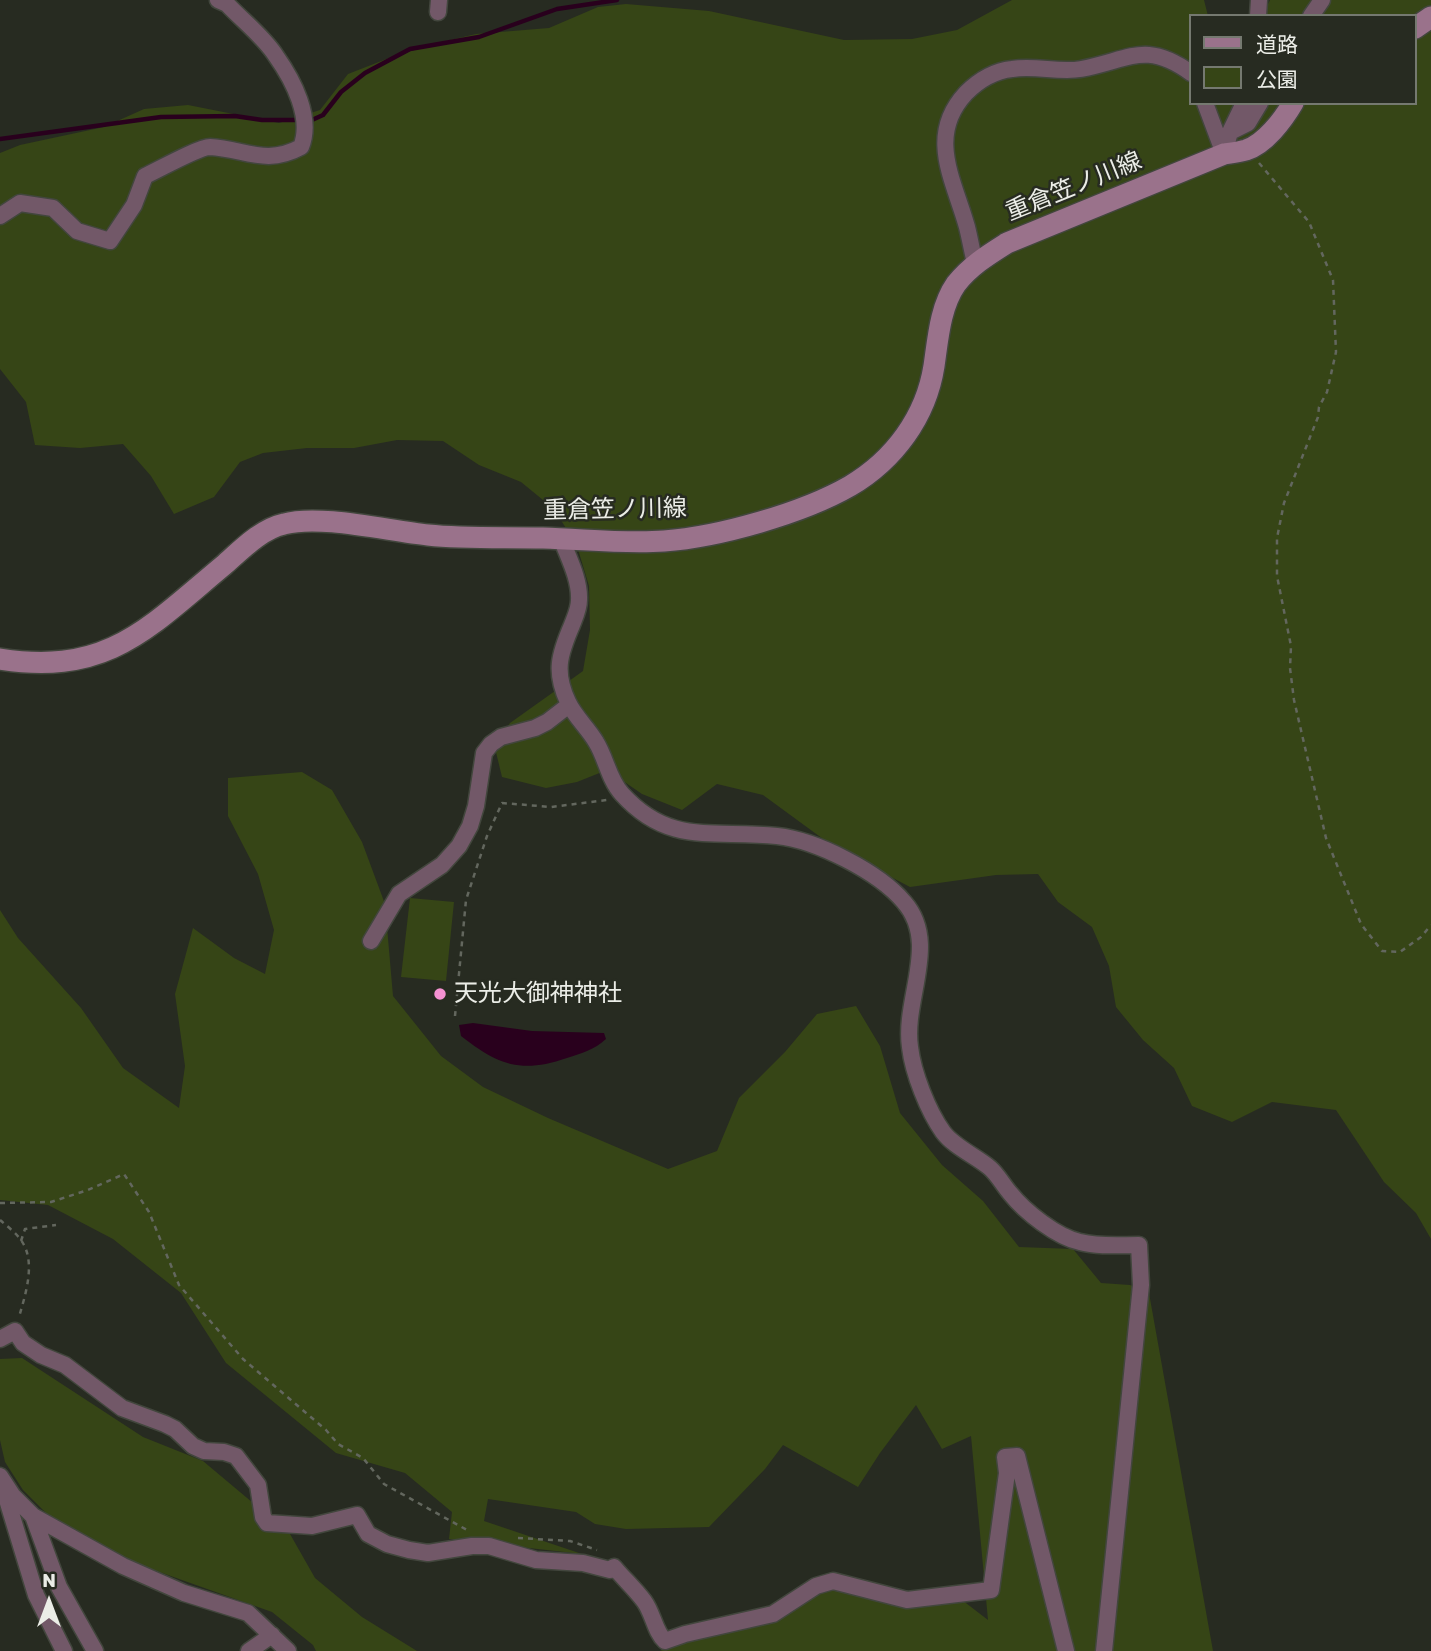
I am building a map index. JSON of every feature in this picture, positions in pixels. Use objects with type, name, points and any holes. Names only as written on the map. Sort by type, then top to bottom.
[{"type":"main road","points":[[1248,150],[1261,141],[1292,105]]},
{"type":"main road","name":"重倉笠ノ川線","points":[[0,659],[50,663],[95,655],[118,647],[143,632],[241,551],[281,524],[303,520],[323,521],[439,536],[664,541],[704,535],[786,513],[848,487],[893,451],[924,405],[944,311],[955,286],[975,263],[1007,243],[1224,154],[1248,150]]},
{"type":"street","points":[[0,216],[20,202],[52,208],[77,231],[110,241],[134,205],[145,176],[208,147],[250,155],[286,155],[302,147],[307,134],[303,108],[276,55],[227,4],[218,0]]},
{"type":"street","points":[[975,263],[967,227],[945,161],[948,118],[974,85],[990,75],[1013,68],[1077,69],[1133,55],[1160,55],[1175,61],[1190,72]]},
{"type":"street","points":[[1206,105],[1224,154]]},
{"type":"street","points":[[1224,154],[1230,132],[1243,105]]},
{"type":"street","points":[[1230,132],[1248,123],[1259,105]]},
{"type":"street","points":[[561,538],[580,596],[579,609],[562,648],[559,673],[569,705],[595,738],[617,788],[661,826],[680,831],[778,836],[811,843],[839,855],[904,900],[918,922],[921,947],[909,1046],[925,1097],[944,1133],[993,1170],[1010,1194],[1027,1211],[1052,1228],[1078,1242],[1139,1245],[1141,1285],[1104,1651]]},
{"type":"street","points":[[371,941],[399,894],[442,865],[459,846],[471,826],[484,753],[491,744],[501,737],[547,722],[569,705]]},
{"type":"street","points":[[0,1339],[15,1331],[23,1343],[41,1355],[65,1365],[122,1409],[175,1429],[193,1446],[204,1451],[225,1452],[236,1456],[256,1482],[262,1517],[267,1523],[312,1527],[357,1515],[368,1534],[387,1544],[409,1550],[428,1553],[489,1546],[536,1560],[583,1563],[610,1570],[614,1567],[645,1602],[661,1638],[665,1641],[685,1633],[773,1614],[816,1586],[833,1581],[907,1600],[991,1590],[1007,1473],[1005,1457],[1017,1456],[1066,1651]]},
{"type":"street","points":[[0,1477],[13,1496],[33,1516],[123,1566],[184,1593],[248,1613],[288,1651]]},
{"type":"street","points":[[0,1477],[36,1595],[64,1651]]},
{"type":"street","points":[[33,1516],[59,1587],[95,1651]]},
{"type":"street","points":[[249,1651],[272,1635]]},
{"type":"path","points":[[1248,150],[1309,222],[1333,280],[1336,352],[1327,392],[1284,503],[1277,538],[1277,576],[1291,646],[1290,668],[1294,700],[1326,838],[1361,924],[1382,951],[1400,952],[1421,937],[1431,925]]},
{"type":"path","points":[[454,1016],[466,900],[487,836],[502,803],[551,807],[601,802],[624,796]]},
{"type":"path","points":[[0,1203],[51,1202],[124,1174],[149,1212],[179,1285],[243,1359],[326,1430],[338,1444],[363,1458],[384,1484],[474,1532]]},
{"type":"path","points":[[0,1220],[21,1241],[27,1255],[28,1282],[15,1331]]},
{"type":"path","points":[[21,1241],[25,1229],[57,1225]]},
{"type":"path","points":[[508,1537],[570,1541],[595,1548],[614,1567]]},
{"type":"green space","points":[[1012,0],[1204,0],[1208,14],[1190,14],[1190,105],[1417,105],[1417,14],[1263,14],[1270,0],[1431,0],[1431,1239],[1416,1213],[1384,1182],[1336,1110],[1272,1102],[1232,1122],[1192,1106],[1174,1068],[1143,1040],[1116,1007],[1109,966],[1092,927],[1058,902],[1038,874],[996,875],[910,887],[834,847],[763,795],[717,784],[682,810],[642,794],[607,770],[577,782],[546,788],[502,777],[494,744],[510,723],[583,671],[590,630],[589,586],[577,546],[554,509],[521,482],[479,465],[443,441],[397,440],[354,448],[307,448],[263,453],[240,462],[214,497],[174,514],[151,476],[123,444],[80,448],[35,445],[26,402],[0,369],[0,153],[20,145],[104,127],[144,109],[188,105],[279,123],[320,110],[348,74],[389,58],[476,34],[549,28],[598,7],[626,4],[709,11],[844,40],[912,39],[957,30]]},
{"type":"green space","points":[[302,772],[332,790],[362,842],[385,904],[393,996],[441,1056],[483,1087],[668,1169],[717,1151],[739,1098],[785,1052],[817,1014],[856,1006],[880,1046],[900,1113],[942,1165],[983,1201],[1019,1247],[1073,1249],[1101,1283],[1130,1285],[1149,1293],[1213,1651],[660,1651],[692,1636],[825,1587],[962,1600],[988,1620],[971,1436],[942,1449],[916,1405],[858,1487],[783,1445],[765,1469],[709,1527],[626,1529],[595,1524],[576,1512],[488,1499],[484,1521],[582,1554],[449,1539],[452,1512],[405,1473],[336,1453],[226,1363],[181,1293],[113,1239],[48,1205],[0,1200],[0,910],[18,938],[81,1008],[123,1068],[179,1108],[185,1066],[175,994],[193,928],[234,958],[265,974],[274,930],[258,874],[228,816],[228,778]]},
{"type":"green space","points":[[410,898],[454,902],[446,981],[401,977]]},
{"type":"green space","points":[[22,1358],[143,1437],[203,1461],[290,1534],[315,1578],[362,1617],[417,1651],[316,1651],[313,1645],[272,1612],[134,1563],[50,1517],[23,1490],[5,1462],[0,1440],[0,1359]]},
{"type":"shaded area","points":[[473,1023],[532,1031],[604,1033],[606,1039],[583,1053],[551,1063],[523,1066],[499,1060],[461,1036],[459,1025]]},
{"type":"waterway","points":[[0,139],[161,117],[235,116],[262,120],[312,120],[323,115],[341,92],[365,73],[410,49],[479,37],[557,9],[617,0]]},
{"type":"place","name":"天光大御神神社","points":[[440,994]]}]
